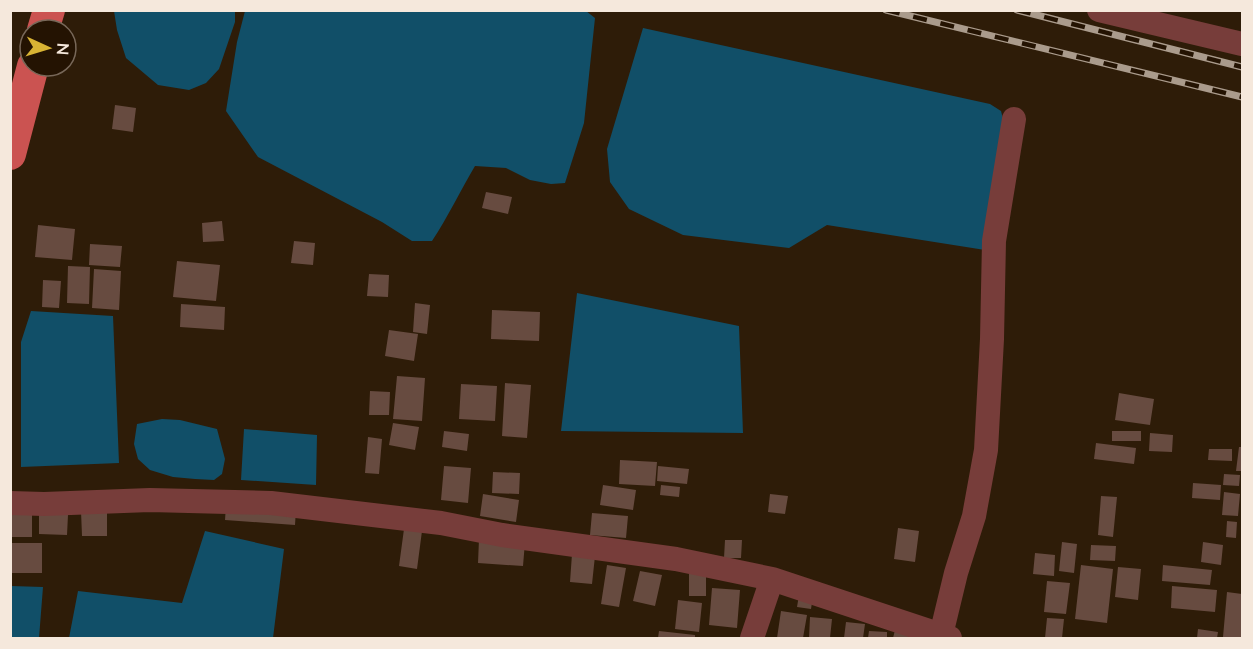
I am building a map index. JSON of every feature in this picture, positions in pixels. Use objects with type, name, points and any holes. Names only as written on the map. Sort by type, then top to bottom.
[{"type":"main road","points":[[10,154],[30,78]]},
{"type":"street","points":[[1099,10],[1242,44]]},
{"type":"street","points":[[10,503],[150,501],[271,503],[441,523],[502,536],[676,559],[772,579],[945,637],[956,573],[974,516],[986,450],[994,241],[1014,119]]},
{"type":"street","points":[[752,639],[772,579]]},
{"type":"water","points":[[114,11],[235,11],[235,22],[219,69],[206,83],[189,90],[158,85],[126,58]]},
{"type":"water","points":[[245,11],[586,11],[595,18],[584,123],[565,183],[551,184],[530,180],[506,168],[475,166],[432,241],[412,241],[382,222],[258,157],[226,111],[237,42]]},
{"type":"water","points":[[643,28],[990,104],[1001,111],[1006,131],[985,250],[827,225],[789,248],[683,235],[629,209],[610,182],[607,149]]},
{"type":"water","points":[[577,293],[739,326],[743,433],[561,431]]},
{"type":"water","points":[[31,311],[113,316],[119,463],[21,467],[21,342]]},
{"type":"water","points":[[162,419],[180,420],[217,429],[225,459],[222,474],[214,480],[173,477],[150,470],[138,459],[134,444],[137,424]]},
{"type":"water","points":[[244,429],[317,435],[316,485],[241,480]]},
{"type":"water","points":[[205,531],[284,549],[273,638],[69,638],[78,591],[182,603]]},
{"type":"water","points":[[11,586],[43,587],[39,638],[11,638]]},
{"type":"building","points":[[115,105],[136,108],[133,132],[112,129]]},
{"type":"building","points":[[486,192],[512,197],[508,214],[482,208]]},
{"type":"building","points":[[222,221],[224,241],[203,242],[202,223]]},
{"type":"building","points":[[38,225],[75,229],[72,260],[35,257]]},
{"type":"building","points":[[294,241],[315,243],[313,265],[291,263]]},
{"type":"building","points":[[90,244],[122,246],[120,267],[89,265]]},
{"type":"building","points":[[177,261],[220,265],[216,301],[173,297]]},
{"type":"building","points":[[68,266],[90,267],[89,304],[67,303]]},
{"type":"building","points":[[94,269],[121,271],[119,310],[92,308]]},
{"type":"building","points":[[369,274],[389,275],[388,297],[367,296]]},
{"type":"building","points":[[43,280],[61,281],[59,308],[42,307]]},
{"type":"building","points":[[415,303],[430,305],[427,334],[413,332]]},
{"type":"building","points":[[181,304],[225,307],[224,330],[180,327]]},
{"type":"building","points":[[492,310],[540,312],[539,341],[491,339]]},
{"type":"building","points":[[389,330],[418,334],[414,361],[385,356]]},
{"type":"building","points":[[397,376],[425,378],[422,421],[393,419]]},
{"type":"building","points":[[505,383],[531,385],[527,438],[502,436]]},
{"type":"building","points":[[461,384],[497,386],[495,421],[459,419]]},
{"type":"building","points":[[370,391],[390,392],[389,415],[369,415]]},
{"type":"building","points":[[1119,393],[1154,399],[1150,425],[1115,420]]},
{"type":"building","points":[[393,423],[419,427],[415,450],[389,445]]},
{"type":"building","points":[[444,431],[469,434],[467,451],[442,447]]},
{"type":"building","points":[[1112,431],[1141,431],[1141,441],[1112,441]]},
{"type":"building","points":[[1150,433],[1173,435],[1172,452],[1149,451]]},
{"type":"building","points":[[368,437],[382,439],[379,474],[365,473]]},
{"type":"building","points":[[1096,443],[1136,448],[1134,464],[1094,459]]},
{"type":"building","points":[[1239,447],[1242,447],[1242,471],[1236,471]]},
{"type":"building","points":[[1209,449],[1232,449],[1232,461],[1208,460]]},
{"type":"building","points":[[620,460],[657,462],[655,486],[619,484]]},
{"type":"building","points":[[444,466],[471,468],[468,503],[441,500]]},
{"type":"building","points":[[658,466],[689,469],[687,484],[657,481]]},
{"type":"building","points":[[493,472],[520,473],[519,494],[492,493]]},
{"type":"building","points":[[1224,474],[1240,475],[1239,486],[1223,485]]},
{"type":"building","points":[[1193,483],[1221,485],[1220,500],[1192,498]]},
{"type":"building","points":[[603,485],[636,490],[633,510],[600,505]]},
{"type":"building","points":[[661,485],[680,487],[679,497],[660,495]]},
{"type":"building","points":[[1224,492],[1240,494],[1238,516],[1222,515]]},
{"type":"building","points":[[483,494],[519,500],[516,522],[480,516]]},
{"type":"building","points":[[770,494],[788,496],[785,514],[768,512]]},
{"type":"building","points":[[1101,496],[1117,497],[1113,537],[1098,535]]},
{"type":"building","points":[[226,505],[296,510],[295,525],[225,520]]},
{"type":"building","points":[[107,510],[107,536],[82,536],[81,511]]},
{"type":"building","points":[[592,513],[628,516],[626,538],[590,535]]},
{"type":"building","points":[[10,515],[32,515],[32,537],[10,537]]},
{"type":"building","points":[[39,515],[68,515],[67,535],[39,534]]},
{"type":"building","points":[[1227,521],[1237,522],[1236,538],[1226,537]]},
{"type":"building","points":[[898,528],[919,531],[915,562],[894,559]]},
{"type":"building","points":[[404,529],[422,531],[417,569],[399,566]]},
{"type":"building","points":[[479,539],[525,542],[523,566],[478,563]]},
{"type":"building","points":[[725,540],[742,540],[741,558],[724,558]]},
{"type":"building","points":[[1062,542],[1077,544],[1074,573],[1059,571]]},
{"type":"building","points":[[1203,542],[1223,545],[1221,565],[1201,562]]},
{"type":"building","points":[[10,543],[42,543],[42,573],[10,573]]},
{"type":"building","points":[[1091,545],[1116,546],[1115,561],[1090,560]]},
{"type":"building","points":[[1035,553],[1055,555],[1054,576],[1033,574]]},
{"type":"building","points":[[572,554],[595,556],[592,584],[570,582]]},
{"type":"building","points":[[607,565],[626,568],[619,607],[601,604]]},
{"type":"building","points":[[1081,565],[1113,569],[1107,623],[1075,619]]},
{"type":"building","points":[[1163,565],[1212,570],[1210,585],[1162,581]]},
{"type":"building","points":[[689,566],[706,567],[706,596],[689,596]]},
{"type":"building","points":[[1118,567],[1141,569],[1138,600],[1115,597]]},
{"type":"building","points":[[640,571],[662,575],[655,606],[633,601]]},
{"type":"building","points":[[1047,581],[1070,583],[1066,614],[1044,612]]},
{"type":"building","points":[[1172,586],[1217,590],[1215,612],[1171,608]]},
{"type":"building","points":[[712,588],[740,590],[737,628],[709,625]]},
{"type":"building","points":[[1227,592],[1242,594],[1242,638],[1223,637]]},
{"type":"building","points":[[799,595],[813,596],[811,609],[797,607]]},
{"type":"building","points":[[678,600],[702,603],[699,632],[675,629]]},
{"type":"building","points":[[781,611],[807,615],[803,638],[777,638]]},
{"type":"building","points":[[810,617],[832,619],[830,638],[809,638]]},
{"type":"building","points":[[1047,618],[1064,619],[1062,638],[1045,638]]},
{"type":"building","points":[[846,622],[865,624],[863,638],[844,638]]},
{"type":"building","points":[[896,626],[918,638],[893,638]]},
{"type":"building","points":[[1198,629],[1218,632],[1217,638],[1197,638]]},
{"type":"building","points":[[659,631],[695,635],[695,638],[658,638]]},
{"type":"building","points":[[869,631],[887,632],[887,638],[868,638]]},
{"type":"railway","points":[[886,10],[1242,97]]},
{"type":"railway","points":[[1017,10],[1242,67]]}]
